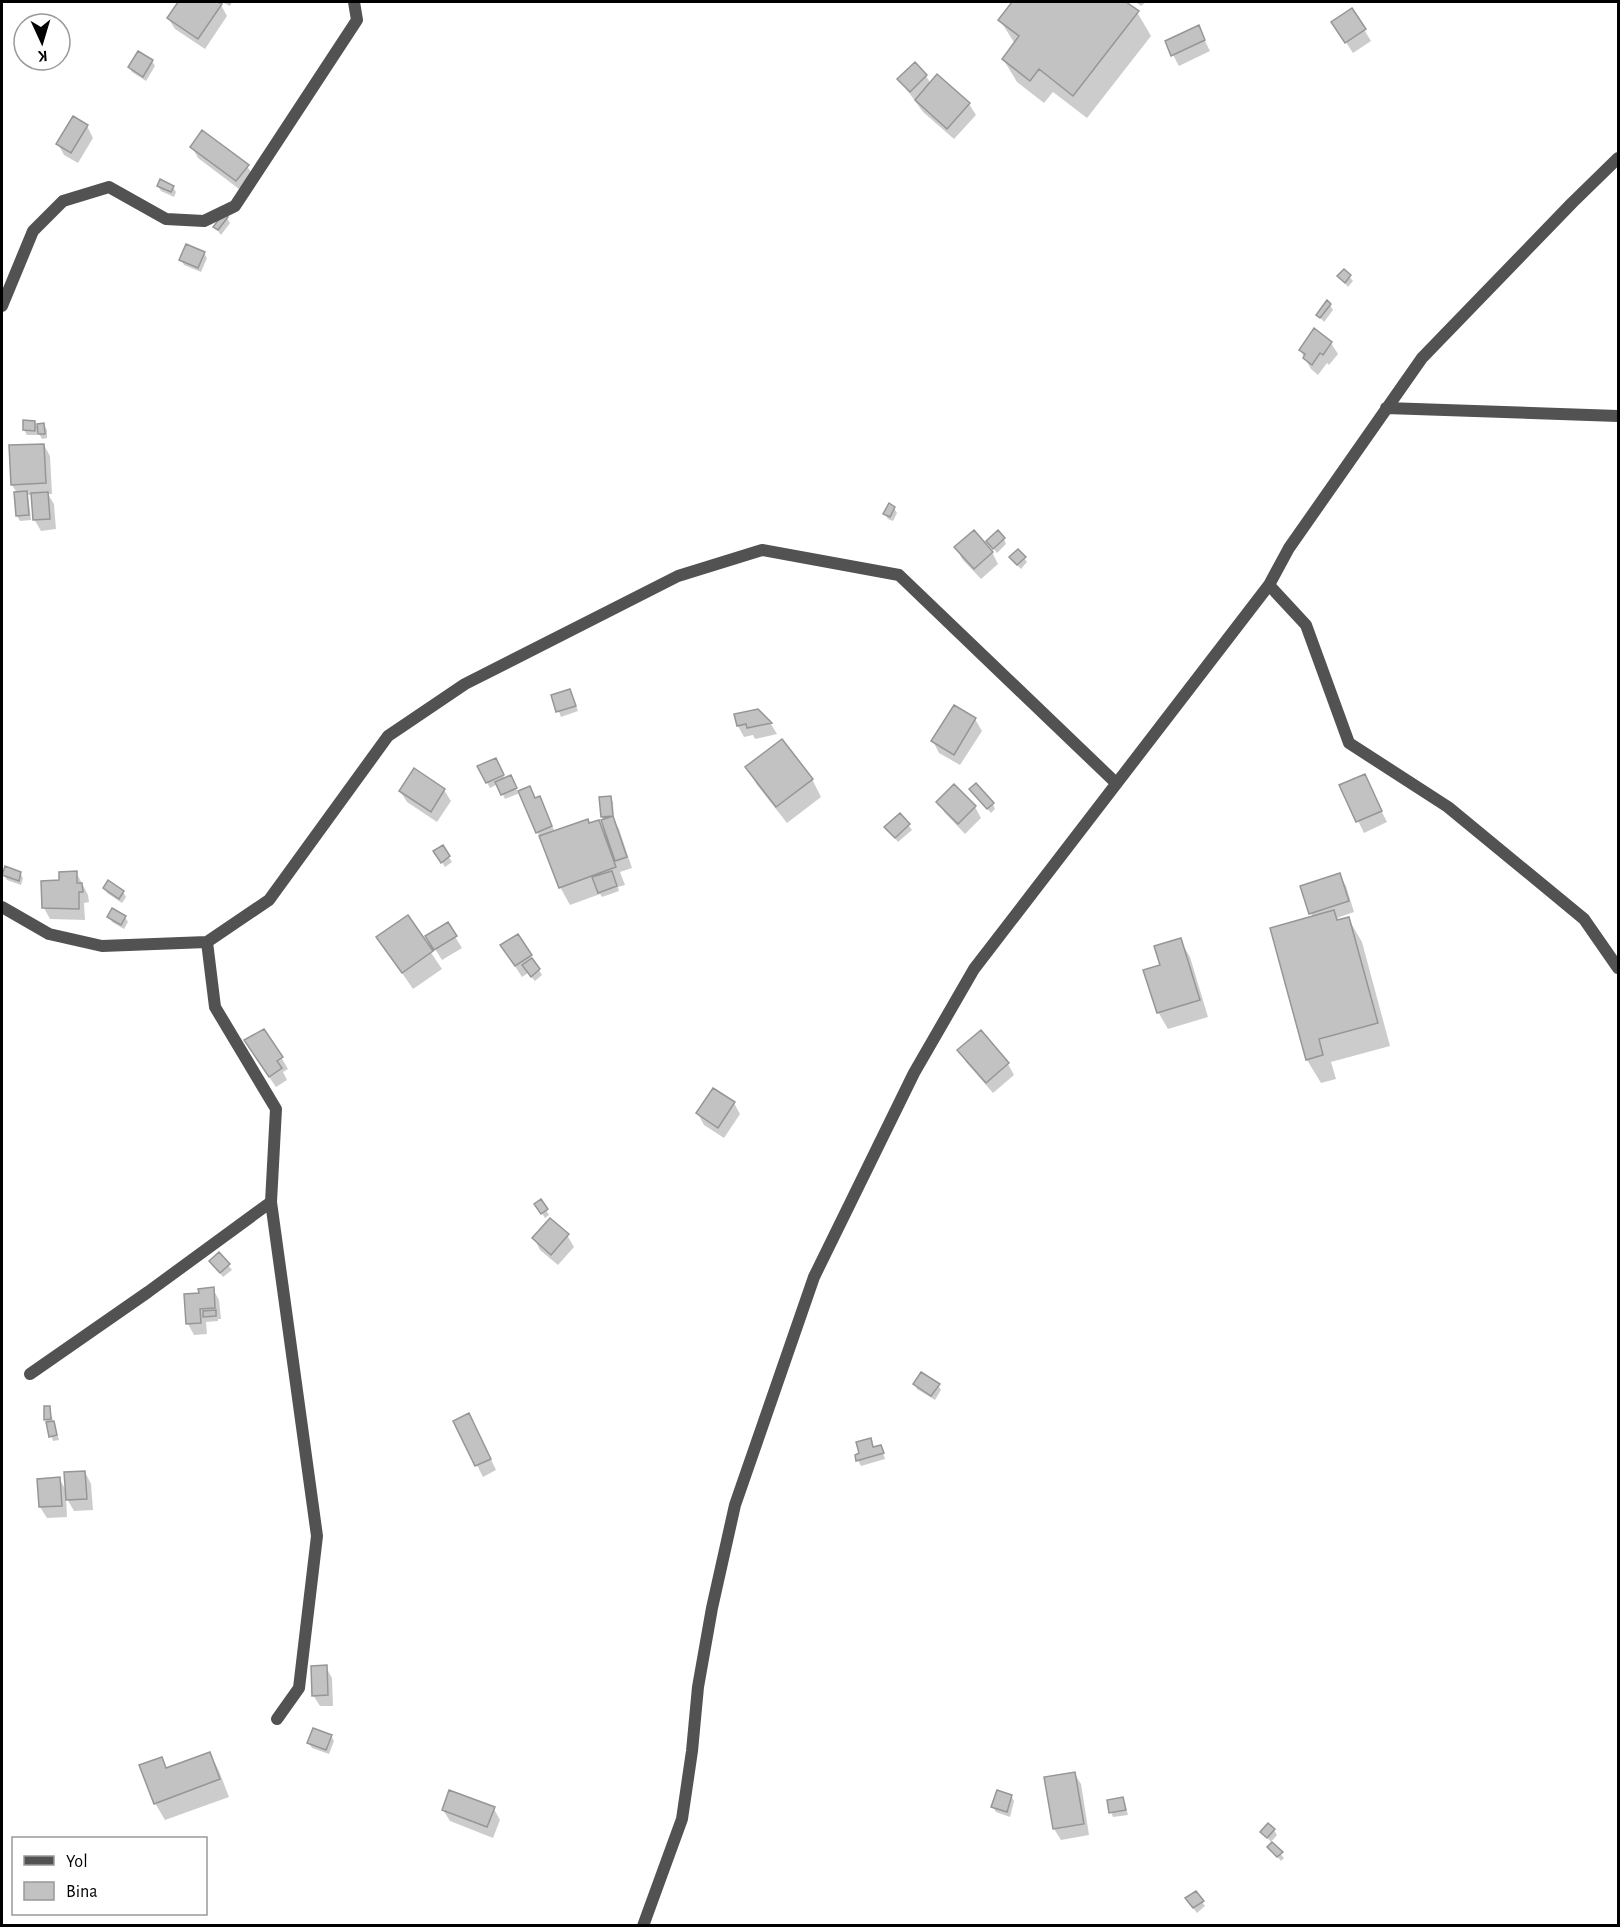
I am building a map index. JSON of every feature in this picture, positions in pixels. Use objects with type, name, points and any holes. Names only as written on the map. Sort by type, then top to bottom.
[{"type":"street","points":[[2,306],[33,231],[63,201],[109,187],[166,219],[204,221],[235,206],[357,20],[354,2]]},
{"type":"street","points":[[643,1926],[682,1819],[693,1751],[698,1687],[712,1608],[735,1505],[814,1277],[914,1073],[974,969],[1269,585],[1289,548],[1422,358],[1618,158]]},
{"type":"street","points":[[1386,408],[1618,416]]},
{"type":"street","points":[[2,907],[49,934],[102,946],[207,942],[269,900],[388,736],[465,684],[678,576],[762,550],[899,575],[1116,783]]},
{"type":"street","points":[[1269,585],[1306,625],[1348,743],[1448,807],[1584,918],[1618,968]]},
{"type":"street","points":[[207,942],[215,1007],[276,1110],[271,1202],[317,1536],[299,1688],[277,1719]]},
{"type":"street","points":[[30,1374],[148,1292],[271,1202]]},
{"type":"building","points":[[178,2],[218,2],[222,4],[198,39],[167,18]]},
{"type":"building","points":[[1012,2],[1126,2],[1139,11],[1073,96],[1039,69],[1030,81],[1002,59],[1019,36],[998,20]]},
{"type":"building","points":[[1352,8],[1366,29],[1345,43],[1331,22]]},
{"type":"building","points":[[1199,25],[1205,40],[1171,56],[1165,41]]},
{"type":"building","points":[[138,51],[153,60],[143,77],[128,67]]},
{"type":"building","points":[[915,62],[927,75],[910,92],[897,79]]},
{"type":"building","points":[[937,74],[970,103],[947,129],[915,100]]},
{"type":"building","points":[[73,116],[88,125],[71,153],[56,144]]},
{"type":"building","points":[[202,130],[249,165],[236,181],[190,147]]},
{"type":"building","points":[[160,179],[174,186],[171,192],[157,186]]},
{"type":"building","points":[[223,214],[228,217],[218,230],[213,227]]},
{"type":"building","points":[[186,244],[205,252],[198,268],[179,260]]},
{"type":"building","points":[[1344,269],[1351,275],[1345,283],[1337,276]]},
{"type":"building","points":[[1327,300],[1331,304],[1320,318],[1316,315]]},
{"type":"building","points":[[1314,328],[1332,342],[1323,355],[1320,353],[1312,365],[1303,358],[1305,354],[1299,350]]},
{"type":"building","points":[[23,420],[35,421],[35,431],[23,430]]},
{"type":"building","points":[[44,423],[45,434],[38,434],[37,424]]},
{"type":"building","points":[[44,444],[46,483],[11,485],[9,445]]},
{"type":"building","points":[[27,491],[29,515],[16,516],[14,492]]},
{"type":"building","points":[[48,492],[50,519],[33,520],[31,493]]},
{"type":"building","points":[[889,503],[895,507],[890,517],[883,514]]},
{"type":"building","points":[[974,530],[993,552],[974,569],[954,547]]},
{"type":"building","points":[[998,530],[1005,538],[993,549],[986,541]]},
{"type":"building","points":[[1018,549],[1026,557],[1017,565],[1009,557]]},
{"type":"building","points":[[570,689],[576,706],[556,712],[551,695]]},
{"type":"building","points":[[954,705],[976,718],[954,755],[931,741]]},
{"type":"building","points":[[758,709],[772,723],[747,728],[746,724],[737,726],[734,714]]},
{"type":"building","points":[[782,739],[813,779],[776,807],[745,767]]},
{"type":"building","points":[[496,758],[504,775],[486,783],[477,766]]},
{"type":"building","points":[[414,768],[445,789],[431,812],[399,791]]},
{"type":"building","points":[[1365,774],[1382,811],[1356,822],[1339,785]]},
{"type":"building","points":[[511,775],[517,788],[501,795],[495,782]]},
{"type":"building","points":[[976,783],[994,803],[987,809],[969,789]]},
{"type":"building","points":[[954,784],[976,806],[958,824],[936,802]]},
{"type":"building","points":[[530,786],[535,798],[540,796],[552,826],[536,833],[518,791]]},
{"type":"building","points":[[611,796],[613,816],[601,817],[599,797]]},
{"type":"building","points":[[900,813],[910,824],[895,838],[884,827]]},
{"type":"building","points":[[613,816],[627,857],[615,861],[601,820]]},
{"type":"building","points":[[588,819],[589,823],[599,820],[616,867],[559,888],[539,836]]},
{"type":"building","points":[[443,845],[450,856],[441,863],[433,851]]},
{"type":"building","points":[[5,866],[21,872],[19,881],[2,875]]},
{"type":"building","points":[[77,871],[77,883],[82,883],[83,892],[79,892],[79,909],[42,908],[41,881],[59,880],[59,872]]},
{"type":"building","points":[[612,871],[617,886],[598,893],[592,877]]},
{"type":"building","points":[[1340,873],[1349,901],[1309,914],[1300,886]]},
{"type":"building","points":[[108,880],[124,891],[119,899],[103,888]]},
{"type":"building","points":[[112,908],[126,916],[121,925],[107,917]]},
{"type":"building","points":[[1334,910],[1337,920],[1349,917],[1378,1023],[1319,1039],[1323,1055],[1306,1060],[1270,928]]},
{"type":"building","points":[[408,915],[433,951],[402,973],[376,937]]},
{"type":"building","points":[[448,922],[457,936],[434,950],[425,936]]},
{"type":"building","points":[[518,934],[532,955],[515,966],[500,945]]},
{"type":"building","points":[[1181,938],[1200,1000],[1157,1013],[1143,970],[1160,965],[1154,946]]},
{"type":"building","points":[[532,958],[540,969],[531,977],[522,965]]},
{"type":"building","points":[[264,1029],[283,1057],[277,1061],[282,1068],[269,1077],[244,1040]]},
{"type":"building","points":[[981,1030],[1009,1063],[986,1083],[957,1050]]},
{"type":"building","points":[[713,1088],[735,1102],[718,1128],[696,1113]]},
{"type":"building","points":[[541,1199],[548,1209],[541,1214],[534,1204]]},
{"type":"building","points":[[550,1218],[569,1234],[551,1255],[532,1238]]},
{"type":"building","points":[[219,1252],[230,1264],[220,1273],[209,1261]]},
{"type":"building","points":[[214,1287],[215,1308],[200,1309],[201,1323],[186,1324],[184,1294],[199,1293],[198,1289]]},
{"type":"building","points":[[216,1310],[216,1316],[203,1317],[203,1311]]},
{"type":"building","points":[[921,1372],[940,1384],[931,1396],[913,1384]]},
{"type":"building","points":[[44,1406],[50,1406],[51,1419],[44,1420]]},
{"type":"building","points":[[469,1413],[491,1459],[475,1466],[453,1421]]},
{"type":"building","points":[[54,1421],[57,1435],[49,1437],[46,1422]]},
{"type":"building","points":[[871,1438],[873,1447],[881,1445],[884,1453],[856,1461],[855,1455],[859,1453],[856,1442]]},
{"type":"building","points":[[85,1471],[87,1499],[66,1500],[64,1472]]},
{"type":"building","points":[[60,1477],[62,1506],[39,1507],[37,1479]]},
{"type":"building","points":[[327,1665],[328,1695],[312,1696],[311,1666]]},
{"type":"building","points":[[313,1728],[332,1735],[326,1750],[307,1743]]},
{"type":"building","points":[[210,1752],[220,1779],[154,1804],[139,1765],[162,1757],[166,1768]]},
{"type":"building","points":[[1075,1772],[1084,1824],[1053,1829],[1044,1777]]},
{"type":"building","points":[[449,1790],[495,1807],[487,1827],[442,1810]]},
{"type":"building","points":[[997,1790],[1012,1795],[1007,1812],[991,1807]]},
{"type":"building","points":[[1123,1797],[1126,1810],[1109,1813],[1107,1800]]},
{"type":"building","points":[[1268,1823],[1275,1829],[1267,1838],[1260,1832]]},
{"type":"building","points":[[1272,1842],[1283,1852],[1277,1857],[1267,1847]]},
{"type":"building","points":[[1196,1891],[1204,1901],[1193,1908],[1185,1898]]}]
